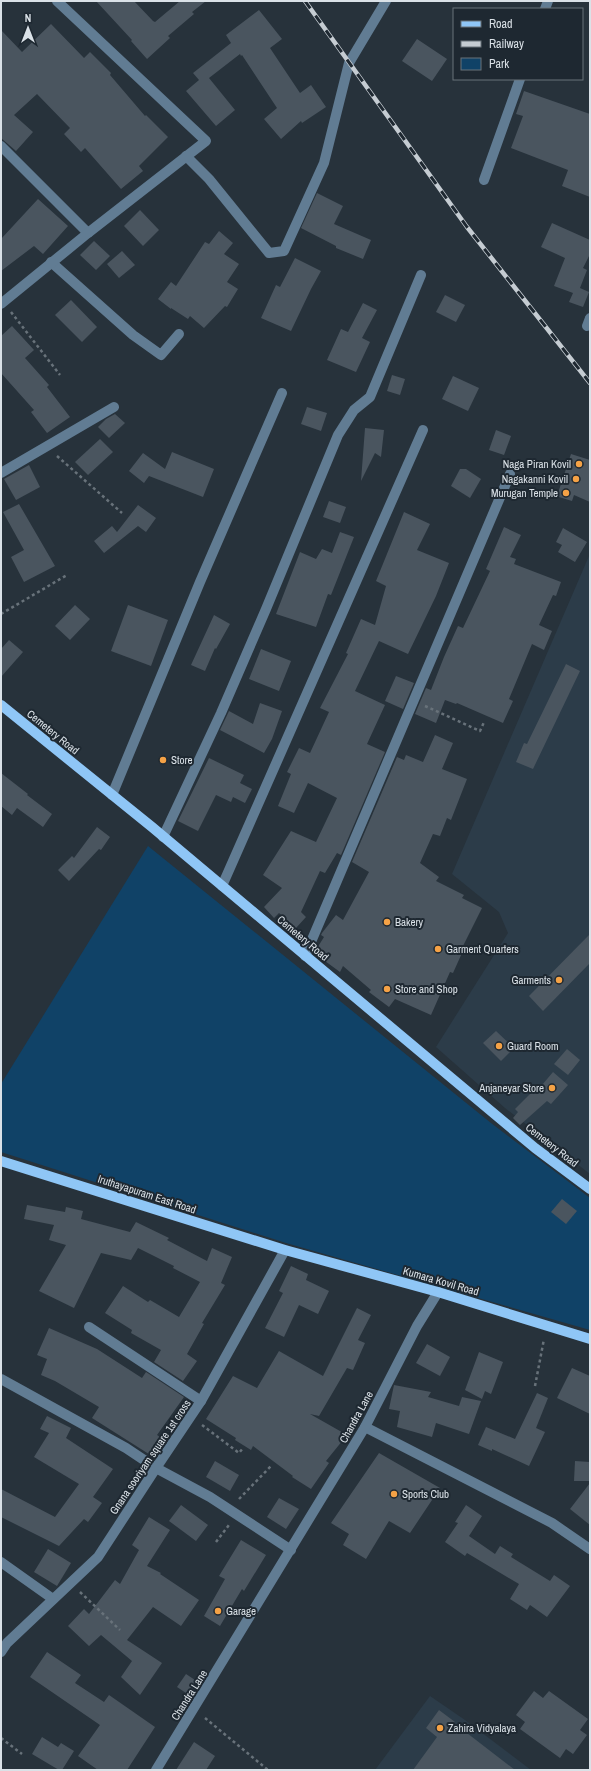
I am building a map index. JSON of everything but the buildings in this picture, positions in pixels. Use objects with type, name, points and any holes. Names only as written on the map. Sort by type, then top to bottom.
[{"type":"main road","name":"Cemetery Road","points":[[1,705],[163,837],[535,1148],[590,1189]]},
{"type":"main road","name":"Iruthayapuram East Road","points":[[1,1161],[285,1250]]},
{"type":"main road","name":"Kumara Kovil Road","points":[[285,1250],[438,1292],[590,1339]]},
{"type":"street","points":[[2,303],[51,262],[206,140],[57,1]]},
{"type":"street","points":[[186,156],[209,179],[270,253],[284,251],[324,163],[349,63],[386,1]]},
{"type":"street","points":[[484,180],[520,80]]},
{"type":"street","points":[[1,146],[88,233]]},
{"type":"street","points":[[51,262],[133,335],[161,355],[179,334]]},
{"type":"street","points":[[163,837],[221,713],[338,435],[354,410],[370,397],[421,274]]},
{"type":"street","points":[[112,795],[200,582],[282,393]]},
{"type":"street","points":[[1,473],[114,407]]},
{"type":"street","points":[[222,886],[423,430]]},
{"type":"street","points":[[305,956],[510,474]]},
{"type":"street","name":"Gnana sooriyam square 1st cross","points":[[1,1652],[7,1643],[98,1557],[201,1402],[285,1250]]},
{"type":"street","name":"Chandra Lane","points":[[156,1770],[194,1710],[365,1427],[417,1326],[438,1292]]},
{"type":"street","points":[[89,1327],[201,1402]]},
{"type":"street","points":[[1,1378],[126,1448],[156,1468],[234,1512],[291,1550]]},
{"type":"street","points":[[365,1427],[552,1523],[590,1549]]},
{"type":"street","points":[[1,1562],[53,1599]]},
{"type":"path","points":[[2,303],[60,375]]},
{"type":"path","points":[[46,446],[122,513]]},
{"type":"path","points":[[1,614],[68,575]]},
{"type":"path","points":[[414,701],[480,731],[484,722]]},
{"type":"path","points":[[535,1386],[546,1326]]},
{"type":"path","points":[[191,1417],[239,1452],[243,1448]]},
{"type":"path","points":[[216,1542],[234,1512],[272,1465]]},
{"type":"path","points":[[71,1582],[120,1630]]},
{"type":"path","points":[[194,1710],[268,1770]]},
{"type":"path","points":[[1,1738],[22,1754]]},
{"type":"shaded area","points":[[589,556],[590,1174],[505,1108],[436,1047],[508,933],[499,912],[452,874]]},
{"type":"shaded area","name":"Zahira Vidyalaya","points":[[430,1696],[465,1720],[531,1770],[375,1770]]},
{"type":"green space","points":[[148,846],[491,1123],[590,1198],[590,1330],[286,1243],[1,1152],[1,1084]]},
{"type":"railway","points":[[305,1],[467,227],[590,383]]},
{"type":"place","name":"Naga Piran Kovil","points":[[579,464]]},
{"type":"place","name":"Nagakanni Kovil","points":[[576,479]]},
{"type":"place","name":"Murugan Temple","points":[[566,493]]},
{"type":"place","name":"Store","points":[[163,760]]},
{"type":"place","name":"Bakery","points":[[387,922]]},
{"type":"place","name":"Garment Quarters","points":[[438,949]]},
{"type":"place","name":"Garments","points":[[559,980]]},
{"type":"place","name":"Store and Shop","points":[[387,989]]},
{"type":"place","name":"Guard Room","points":[[499,1046]]},
{"type":"place","name":"Anjaneyar Store","points":[[552,1088]]},
{"type":"place","name":"Sports Club","points":[[394,1494]]},
{"type":"place","name":"Garage","points":[[218,1611]]},
{"type":"place","name":"Zahira Vidyalaya","points":[[440,1728]]}]
